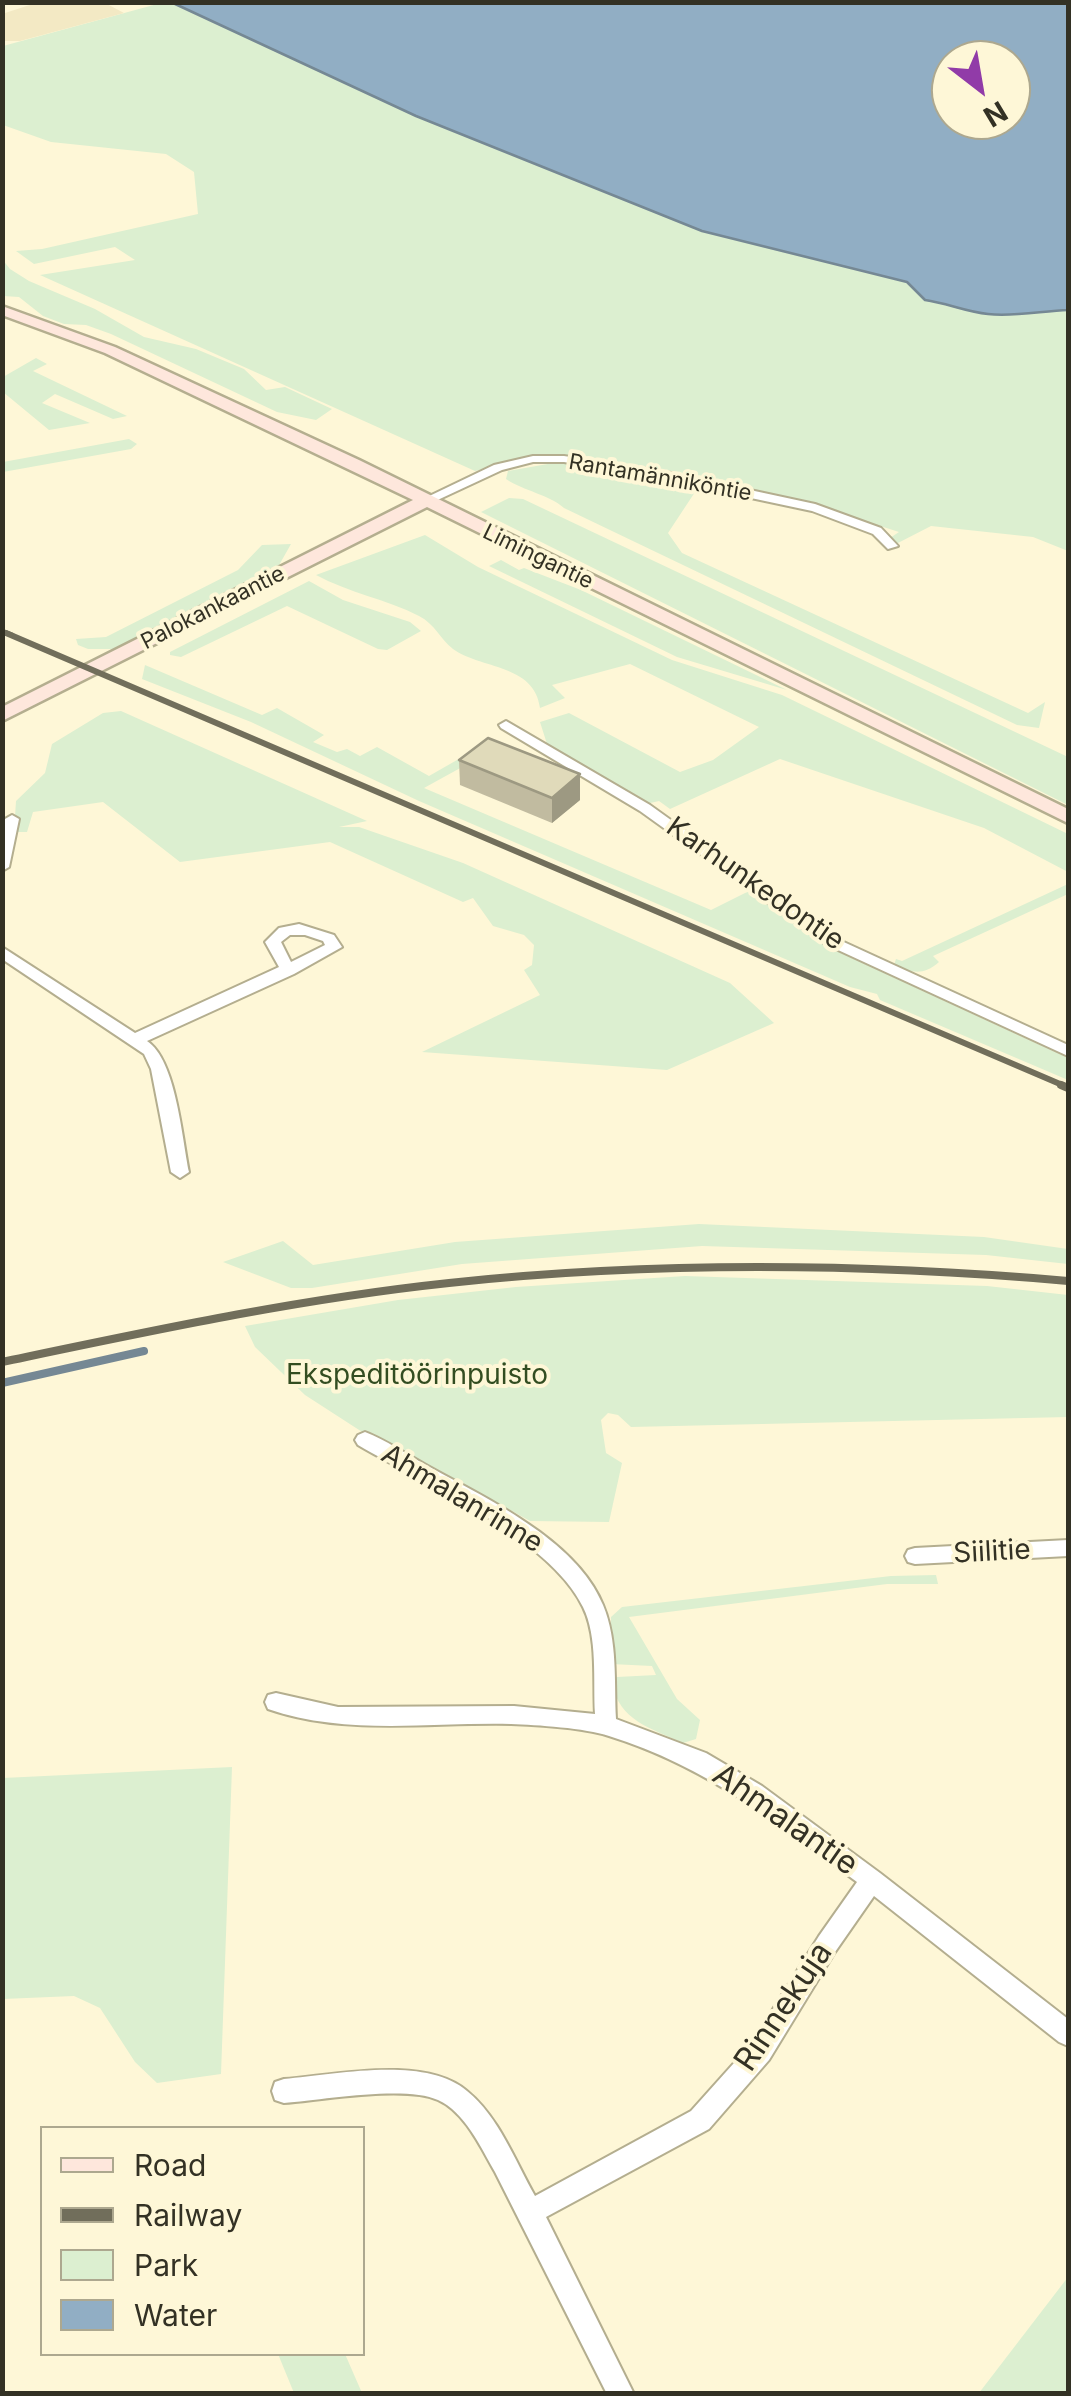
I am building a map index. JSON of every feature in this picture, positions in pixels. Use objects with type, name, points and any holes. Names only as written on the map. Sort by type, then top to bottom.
[{"type":"main road","name":"Limingantie","points":[[2,310],[110,350],[1068,817]]},
{"type":"main road","name":"Palokankaantie","points":[[2,716],[424,501]]},
{"type":"street","name":"Rantamänniköntie","points":[[424,501],[498,467],[534,459],[564,459],[671,476],[816,508],[877,530],[892,546]]},
{"type":"street","name":"Karhunkedontie","points":[[506,725],[615,788],[830,941],[1068,1051]]},
{"type":"street","points":[[2,867],[12,819]]},
{"type":"street","points":[[2,952],[151,1051],[180,1172]]},
{"type":"street","points":[[136,1040],[288,970]]},
{"type":"street","name":"Ahmalanrinne","points":[[365,1440],[532,1537],[565,1562],[594,1605],[606,1725]]},
{"type":"street","name":"Siilitie","points":[[915,1556],[1068,1548]]},
{"type":"street","name":"Ahmalantie","points":[[276,1702],[338,1716],[514,1714],[606,1725],[698,1760],[754,1793],[872,1880],[1068,2034]]},
{"type":"street","name":"Rinnekuja","points":[[530,2212],[700,2120],[760,2052],[872,1880]]},
{"type":"street","points":[[284,2091],[417,2083],[448,2091],[475,2118],[530,2212],[621,2394]]},
{"type":"green space","points":[[173,3],[416,116],[702,231],[908,282],[925,300],[972,311],[1008,315],[1068,310],[1068,551],[1033,537],[931,526],[896,544],[890,538],[899,532],[818,506],[651,468],[585,458],[547,455],[475,471],[40,275],[135,260],[115,247],[34,264],[16,251],[42,249],[198,214],[194,172],[166,154],[51,142],[3,125],[3,46]]},
{"type":"green space","points":[[2,259],[29,281],[95,309],[144,337],[196,349],[244,369],[266,390],[285,387],[332,409],[316,420],[277,412],[111,334],[43,316],[19,297],[3,296]]},
{"type":"green space","points":[[36,358],[47,364],[33,371],[127,416],[113,419],[55,394],[42,403],[90,423],[49,430],[3,392],[3,377]]},
{"type":"green space","points":[[129,439],[137,444],[131,449],[3,472],[3,462]]},
{"type":"green space","points":[[559,462],[697,489],[668,533],[682,553],[1028,713],[1045,702],[1039,728],[1017,725],[506,479],[508,471]]},
{"type":"green space","points":[[509,498],[523,499],[1068,757],[1068,805],[481,512]]},
{"type":"green space","points":[[425,535],[478,567],[672,660],[782,695],[1068,834],[1068,872],[984,828],[780,759],[670,809],[659,801],[650,803],[547,744],[540,722],[569,713],[680,772],[713,760],[759,727],[630,664],[552,685],[565,698],[540,708],[528,683],[453,649],[419,616],[316,575]]},
{"type":"green space","points":[[291,544],[278,567],[115,649],[78,645],[76,639],[106,637],[238,570],[262,545]]},
{"type":"green space","points":[[501,560],[519,570],[524,568],[581,590],[787,690],[677,657],[489,566]]},
{"type":"green space","points":[[309,581],[343,600],[410,622],[421,631],[387,650],[378,649],[287,606],[181,657],[170,655],[170,652]]},
{"type":"green space","points":[[145,665],[262,715],[277,708],[324,735],[313,742],[337,752],[347,749],[360,756],[377,747],[429,776],[464,756],[473,761],[424,788],[711,910],[749,891],[826,946],[1068,1058],[1068,1080],[880,1000],[877,994],[850,987],[419,801],[251,722],[142,679]]},
{"type":"green space","points":[[121,711],[367,821],[339,827],[359,827],[463,863],[730,983],[774,1023],[667,1070],[422,1052],[540,995],[524,970],[532,965],[534,945],[524,935],[493,926],[473,898],[463,902],[330,842],[180,862],[103,802],[33,812],[27,832],[14,832],[16,801],[45,773],[52,744],[103,713]]},
{"type":"green space","points":[[1068,884],[1068,894],[933,956],[939,962],[928,970],[912,971],[894,965],[896,959],[902,961]]},
{"type":"green space","points":[[699,1224],[984,1237],[1068,1249],[1068,1264],[986,1255],[702,1246],[462,1264],[291,1288],[223,1262],[283,1241],[313,1265],[455,1242]]},
{"type":"green space","name":"Ekspeditöörinpuisto","points":[[685,1276],[987,1286],[1068,1295],[1068,1417],[631,1427],[618,1415],[608,1413],[601,1420],[606,1453],[622,1463],[609,1522],[530,1521],[454,1479],[404,1459],[305,1395],[255,1347],[245,1326],[398,1300],[516,1287]]},
{"type":"green space","points":[[936,1575],[938,1584],[887,1584],[629,1617],[677,1699],[700,1720],[696,1739],[683,1743],[638,1722],[616,1696],[612,1683],[617,1677],[656,1675],[652,1666],[611,1664],[611,1617],[622,1607],[891,1576]]},
{"type":"green space","points":[[232,1767],[221,2074],[157,2083],[135,2062],[100,2008],[74,1996],[3,1999],[3,1778]]},
{"type":"green space","points":[[1068,2277],[1068,2393],[979,2393]]},
{"type":"green space","points":[[279,2356],[346,2356],[362,2393],[294,2393]]},
{"type":"sand","points":[[39,2],[105,3],[124,13],[20,41],[3,41],[2,14]]},
{"type":"water","points":[[173,3],[1068,3],[1068,310],[998,315],[972,311],[925,300],[907,282],[702,231],[416,116]]},
{"type":"building","points":[[488,738],[580,774],[552,798],[459,760]]},
{"type":"waterway","points":[[2,1383],[144,1351]]},
{"type":"railway","points":[[2,631],[12,635]]},
{"type":"railway","points":[[6,633],[1067,1087]]},
{"type":"railway","points":[[1061,1085],[1068,1088]]},
{"type":"railway","points":[[2,1362],[280,1307],[526,1276],[758,1267],[1068,1281]]}]
